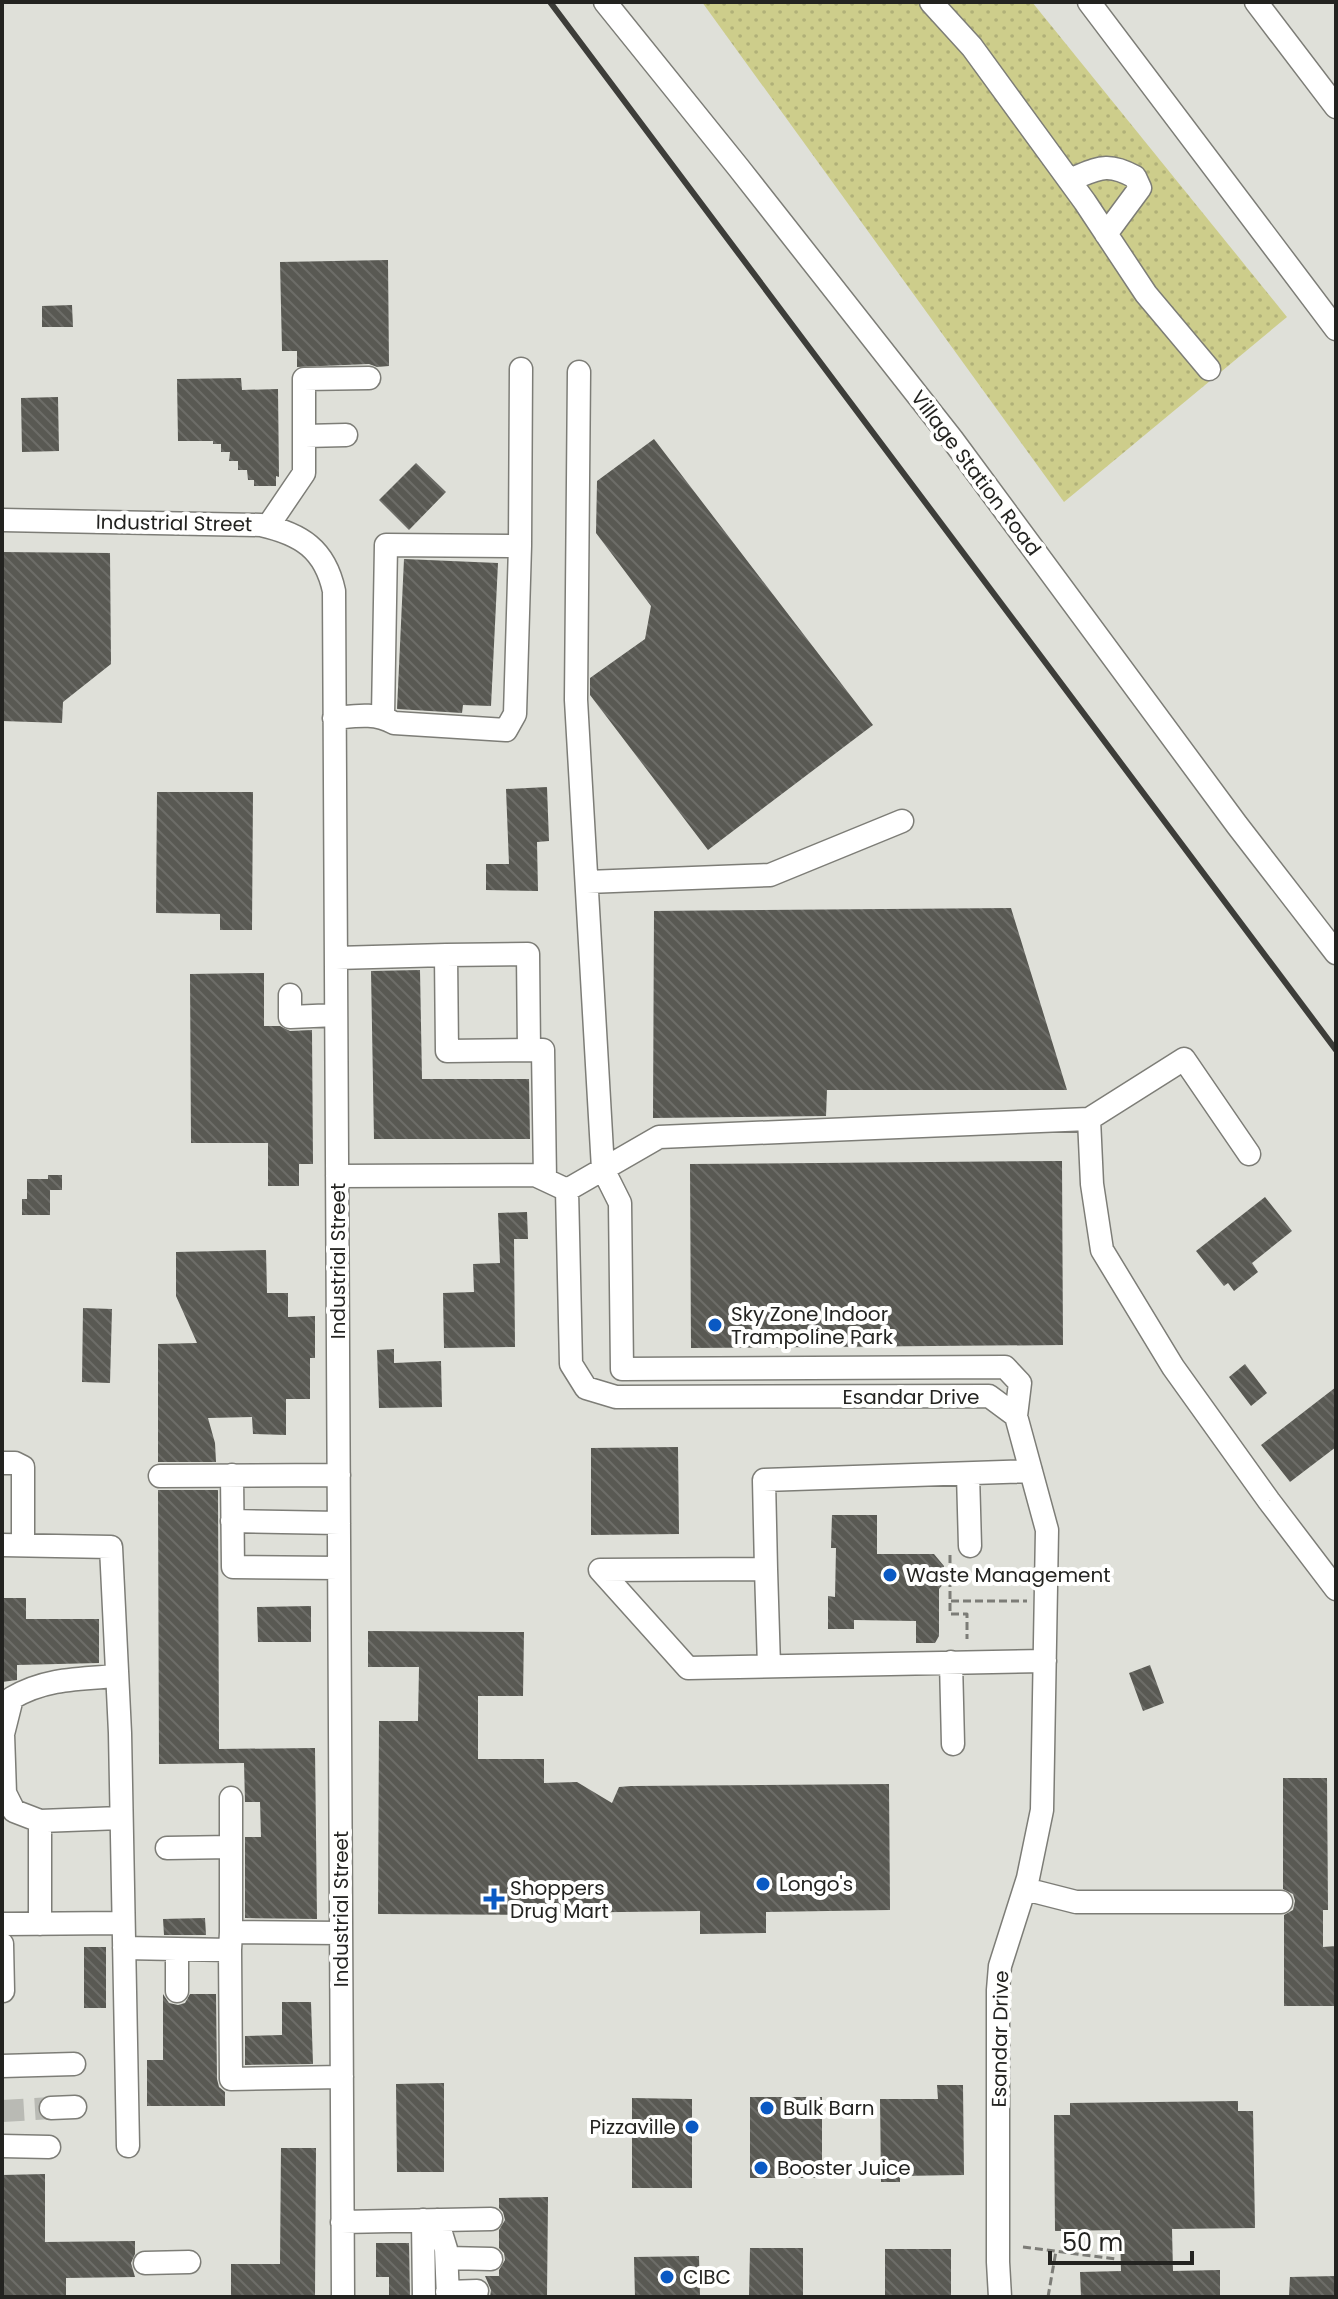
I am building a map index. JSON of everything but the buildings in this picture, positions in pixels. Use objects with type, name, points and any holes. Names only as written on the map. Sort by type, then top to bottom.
[{"type":"street","name":"Village Station Road","points":[[605,2],[952,439],[1237,825],[1336,953]]},
{"type":"street","points":[[931,2],[972,47],[1069,180],[1146,294],[1209,369]]},
{"type":"street","points":[[1089,2],[1336,329]]},
{"type":"street","points":[[1256,2],[1336,107]]},
{"type":"street","points":[[1069,180],[1100,168],[1118,167],[1135,177],[1140,188],[1106,234]]},
{"type":"street","points":[[334,718],[383,716],[394,723],[506,730],[515,714],[521,369]]},
{"type":"street","points":[[579,372],[576,700],[603,1169],[620,1203],[622,1369],[1005,1367],[1020,1383],[1016,1416]]},
{"type":"street","points":[[268,526],[304,473],[304,379],[369,378]]},
{"type":"street","points":[[305,436],[346,435]]},
{"type":"street","name":"Industrial Street","points":[[2,520],[268,526],[290,533],[309,544],[331,577],[334,591],[343,2297]]},
{"type":"street","points":[[383,716],[386,545],[520,546]]},
{"type":"street","points":[[587,882],[770,875],[902,821]]},
{"type":"street","points":[[336,958],[528,954],[529,1050]]},
{"type":"street","points":[[446,955],[447,1051],[543,1050],[545,1179]]},
{"type":"street","points":[[290,995],[290,1017],[336,1015]]},
{"type":"street","points":[[337,1176],[535,1175],[567,1190],[659,1137],[1089,1119],[1184,1059],[1249,1154]]},
{"type":"street","points":[[1089,1119],[1092,1184],[1102,1250],[1173,1367],[1336,1589]]},
{"type":"street","name":"Esandar Drive","points":[[567,1190],[571,1364],[586,1388],[616,1397],[989,1396],[1016,1416],[1047,1530],[1045,1661],[1042,1810],[1025,1889],[1000,1966],[998,1990],[1000,2297]]},
{"type":"street","points":[[2,1463],[15,1463],[23,1467],[12,1545],[111,1547],[128,2146]]},
{"type":"street","points":[[769,1666],[764,1480],[1031,1471]]},
{"type":"street","points":[[960,1550],[968,1474]]},
{"type":"street","points":[[232,1475],[233,1567],[339,1568]]},
{"type":"street","points":[[160,1476],[339,1475]]},
{"type":"street","points":[[232,1521],[339,1523]]},
{"type":"street","points":[[766,1569],[600,1570],[688,1668],[1045,1661]]},
{"type":"street","points":[[951,1662],[953,1744]]},
{"type":"street","points":[[117,1676],[56,1680],[31,1687],[12,1698],[3,1734],[5,1793],[14,1811],[40,1821],[121,1818]]},
{"type":"street","points":[[231,1798],[231,2079],[342,2077]]},
{"type":"street","points":[[40,1821],[40,1924]]},
{"type":"street","points":[[167,1848],[231,1847]]},
{"type":"street","points":[[1025,1889],[1076,1902],[1281,1902]]},
{"type":"street","points":[[2,1924],[123,1923]]},
{"type":"street","points":[[124,1948],[177,1949],[231,1941],[341,1933]]},
{"type":"street","points":[[2,1944],[3,1991]]},
{"type":"street","points":[[177,1949],[177,1991]]},
{"type":"street","points":[[2,2066],[74,2064]]},
{"type":"street","points":[[51,2108],[75,2107]]},
{"type":"street","points":[[2,2146],[49,2147]]},
{"type":"street","points":[[342,2222],[491,2219]]},
{"type":"street","points":[[430,2220],[446,2249],[448,2295],[477,2291]]},
{"type":"street","points":[[424,2297],[430,2220]]},
{"type":"street","points":[[447,2258],[491,2259]]},
{"type":"street","points":[[145,2263],[189,2262]]},
{"type":"path","points":[[960,1550],[950,1614],[967,1614],[967,1639]]},
{"type":"path","points":[[951,1601],[1046,1601]]},
{"type":"path","points":[[1023,2247],[1116,2259]]},
{"type":"path","points":[[1048,2297],[1056,2251]]},
{"type":"green space","points":[[702,2],[1032,2],[1287,317],[1064,502]]},
{"type":"tunnel","points":[[2,2111],[51,2108]]},
{"type":"railway","points":[[550,2],[1336,1050]]},
{"type":"place","name":"Sky Zone Indoor Trampoline Park","points":[[715,1325]]},
{"type":"place","name":"Waste Management","points":[[890,1575]]},
{"type":"place","name":"Longo's","points":[[763,1884]]},
{"type":"place","name":"Shoppers Drug Mart","points":[[494,1899]]},
{"type":"place","name":"Bulk Barn","points":[[767,2108]]},
{"type":"place","name":"Pizzaville","points":[[692,2127]]},
{"type":"place","name":"Booster Juice","points":[[761,2168]]},
{"type":"place","name":"CIBC","points":[[667,2277]]}]
